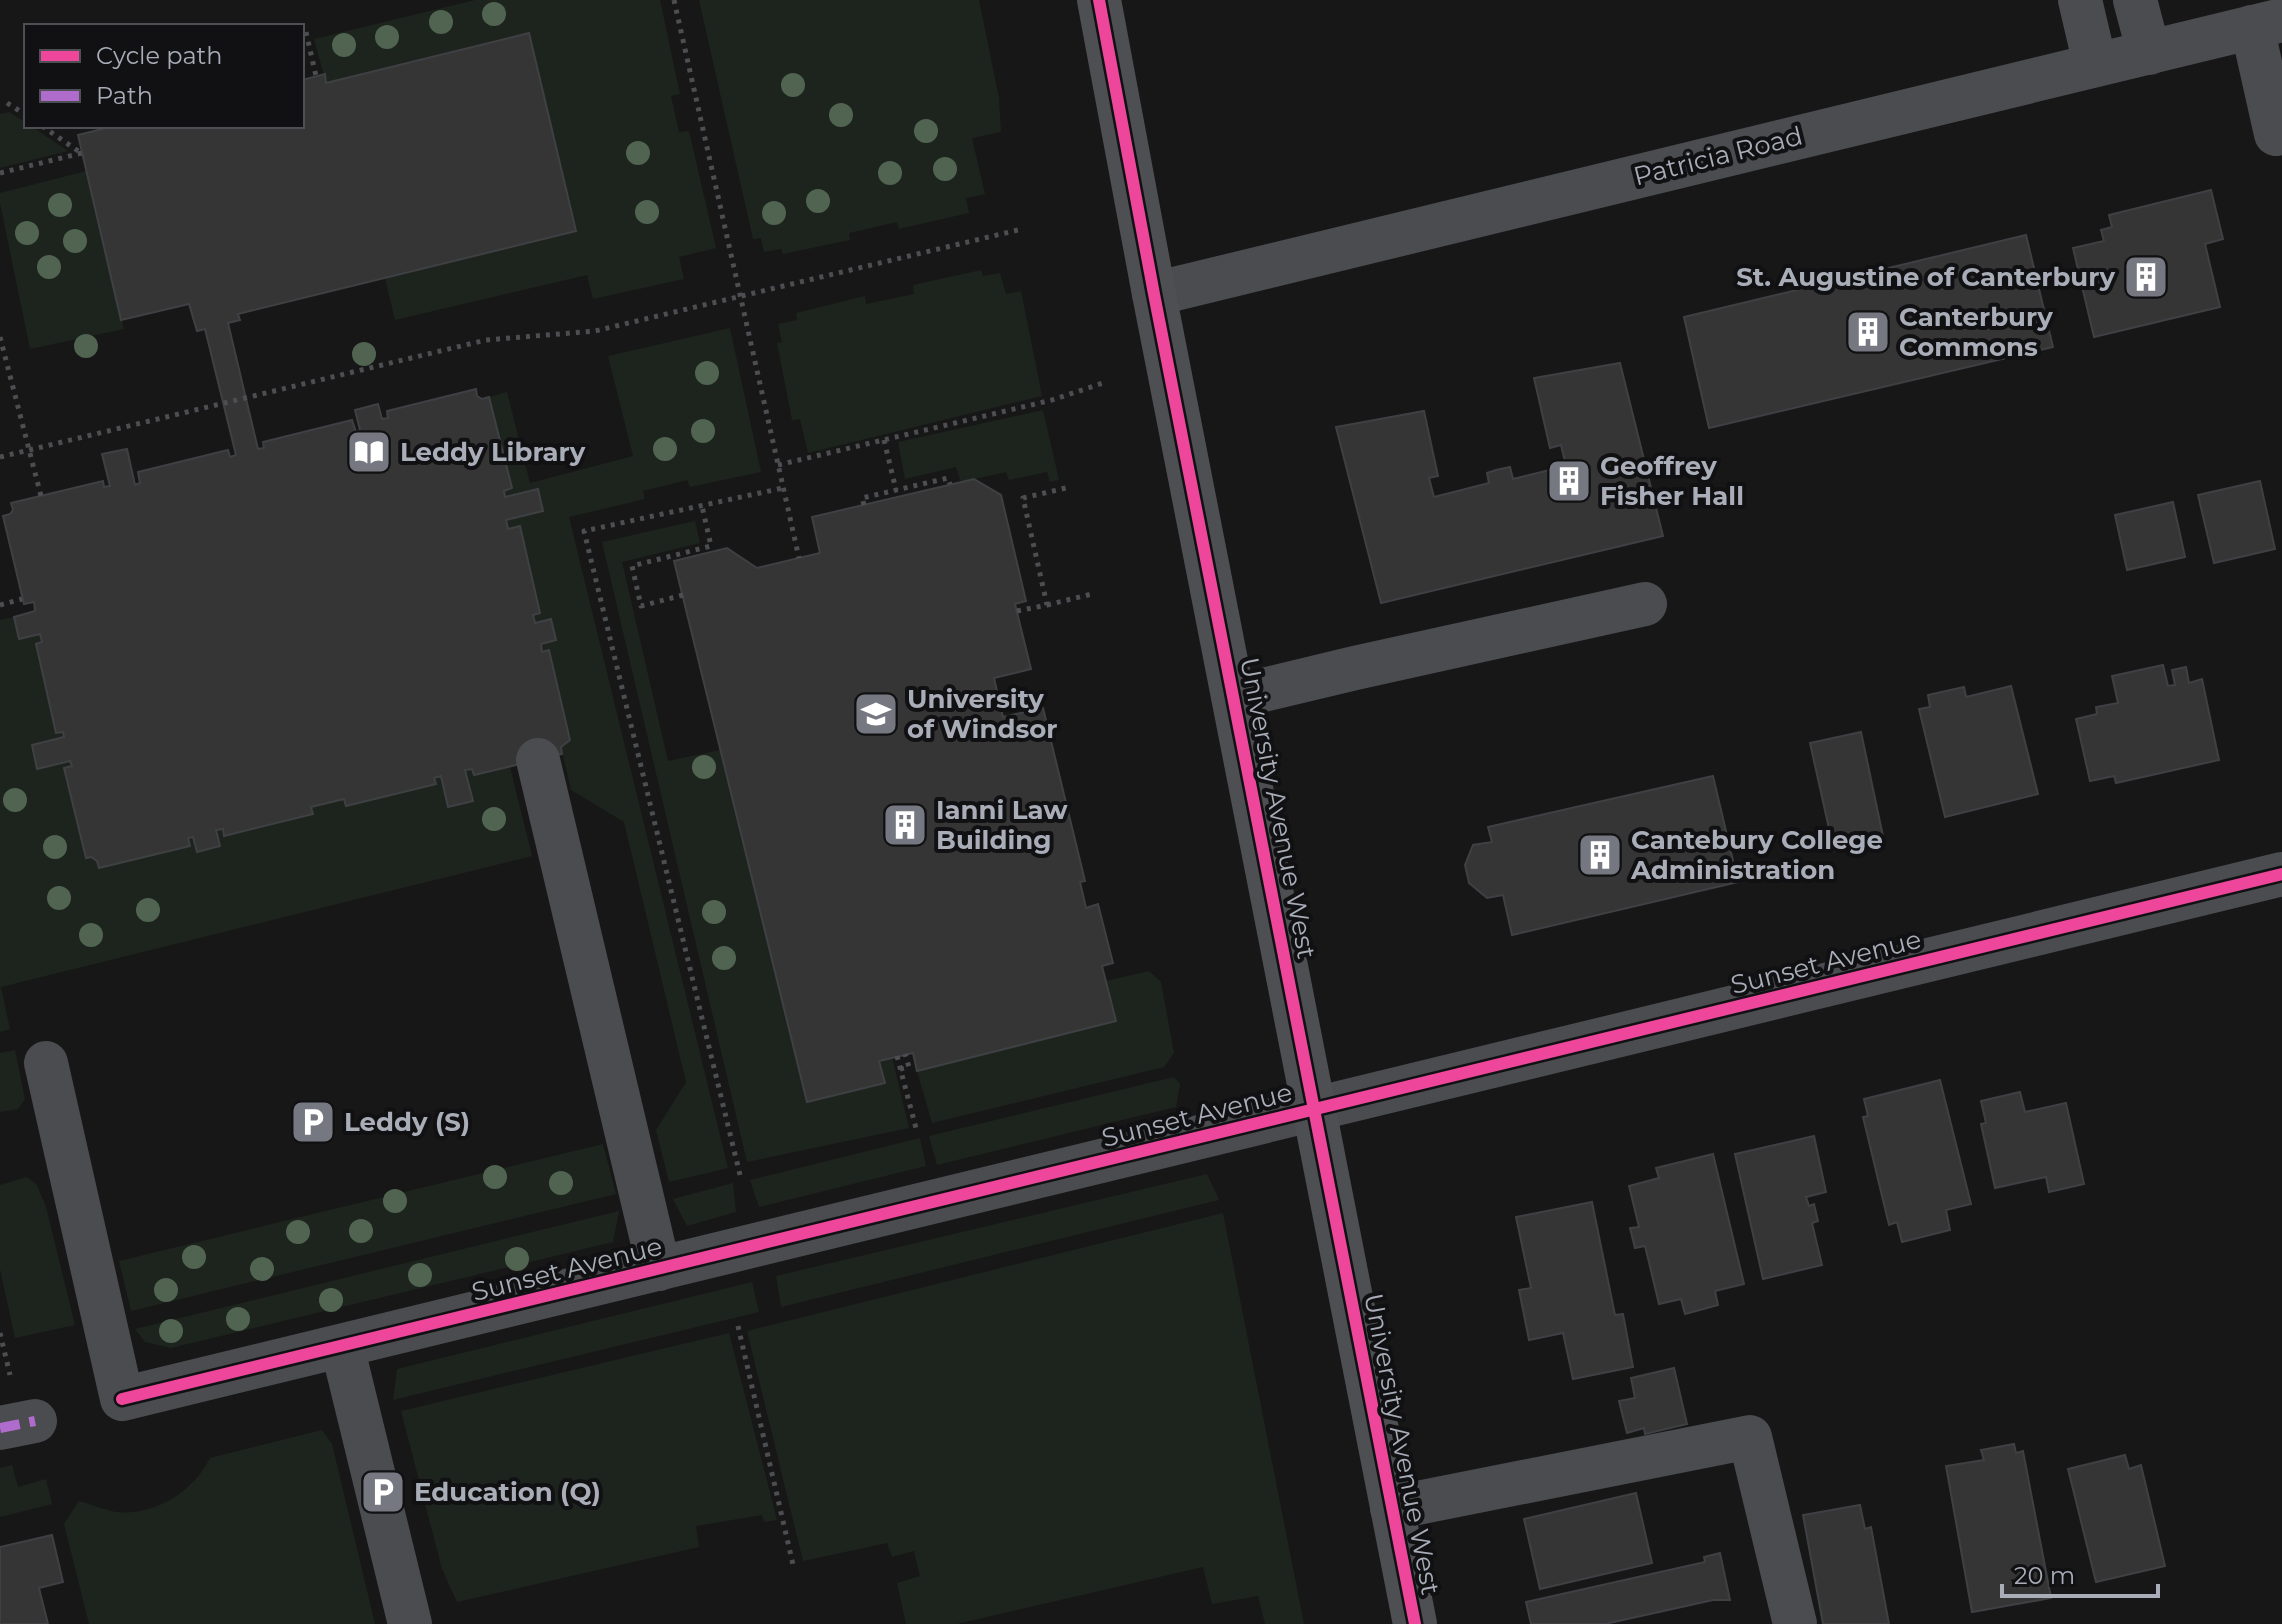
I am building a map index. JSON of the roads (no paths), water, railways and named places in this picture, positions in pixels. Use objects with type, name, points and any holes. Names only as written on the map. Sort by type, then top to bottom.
[{"type":"main road","name":"University Avenue West","points":[[1099,0],[1415,1624]]},
{"type":"street","points":[[2080,0],[2095,64]]},
{"type":"street","points":[[2135,0],[2149,53]]},
{"type":"street","name":"Patricia Road","points":[[1154,294],[2267,24]]},
{"type":"street","points":[[2267,24],[2276,134]]},
{"type":"street","points":[[1234,697],[1645,604]]},
{"type":"street","points":[[538,760],[659,1269]]},
{"type":"street","name":"Sunset Avenue","points":[[46,1063],[122,1399],[2282,874]]},
{"type":"street","points":[[342,1346],[410,1624]]},
{"type":"street","points":[[1392,1508],[1750,1437],[1795,1624]]},
{"type":"place","name":"St. Augustine of Canterbury","points":[[2146,277]]},
{"type":"place","name":"Canterbury Commons","points":[[1868,332]]},
{"type":"place","name":"Leddy Library","points":[[369,452]]},
{"type":"place","name":"Geoffrey Fisher Hall","points":[[1569,481]]},
{"type":"place","name":"University of Windsor","points":[[876,714]]},
{"type":"place","name":"Ianni Law Building","points":[[905,825]]},
{"type":"place","name":"Cantebury College Administration","points":[[1600,855]]},
{"type":"place","name":"Leddy (S)","points":[[313,1122]]},
{"type":"place","name":"Education (Q)","points":[[383,1492]]}]
